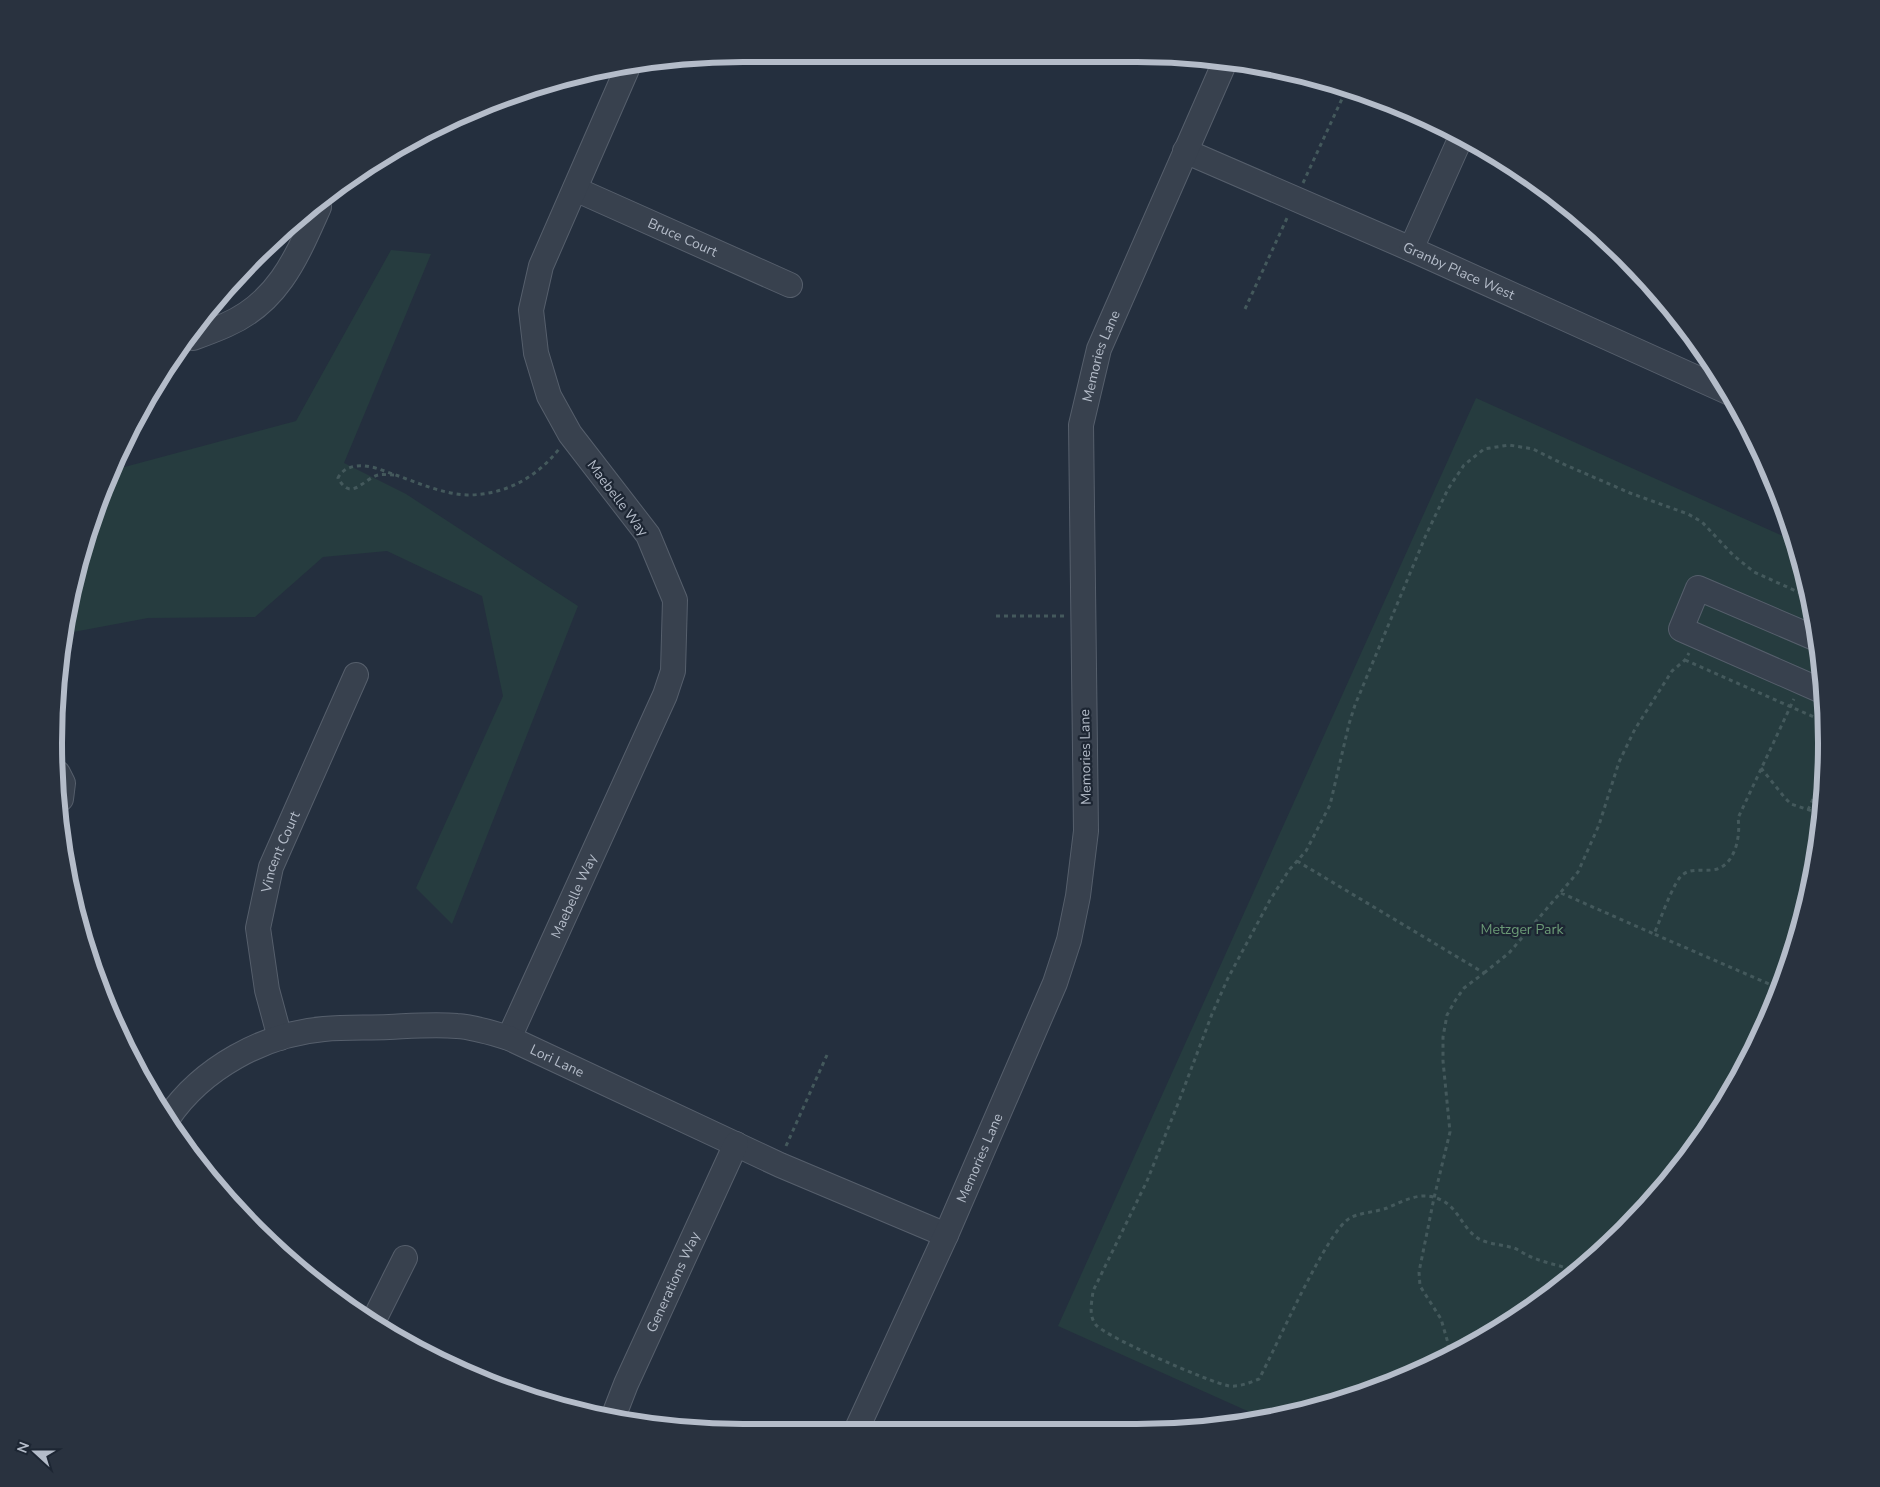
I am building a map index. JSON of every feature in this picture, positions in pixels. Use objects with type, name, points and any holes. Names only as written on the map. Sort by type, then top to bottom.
[{"type":"street","name":"Memories Lane","points":[[859,1424],[946,1235],[1055,983],[1069,940],[1078,896],[1086,831],[1081,426],[1099,349],[1222,68]]},
{"type":"street","name":"Maebelle Way","points":[[508,1038],[665,695],[673,671],[675,600],[648,535],[570,434],[550,396],[536,353],[531,310],[541,266],[625,73]]},
{"type":"street","points":[[1411,249],[1458,144]]},
{"type":"street","name":"Granby Place West","points":[[1185,151],[1411,249],[1716,387]]},
{"type":"street","name":"Bruce Court","points":[[575,189],[790,285]]},
{"type":"street","points":[[198,336],[227,325],[247,314],[267,297],[284,278],[296,258],[316,213]]},
{"type":"street","points":[[1808,635],[1698,588],[1681,629],[1811,687]]},
{"type":"street","name":"Vincent Court","points":[[280,1038],[267,990],[258,928],[271,867],[356,675]]},
{"type":"street","name":"Lori Lane","points":[[172,1113],[184,1098],[220,1066],[240,1054],[280,1038],[323,1029],[458,1026],[486,1031],[508,1038],[780,1165],[946,1235]]},
{"type":"street","name":"Generations Way","points":[[615,1412],[626,1384],[736,1144]]},
{"type":"street","points":[[376,1317],[405,1258]]},
{"type":"path","points":[[1301,187],[1344,95]]},
{"type":"path","points":[[1245,309],[1290,212]]},
{"type":"path","points":[[394,475],[380,474],[354,490],[342,485],[338,478],[342,471],[350,467],[371,467],[440,490],[466,495],[488,493],[530,478],[546,465],[563,444]]},
{"type":"path","points":[[1570,1269],[1535,1259],[1516,1249],[1482,1240],[1470,1232],[1456,1212],[1441,1200],[1434,1198],[1415,1196],[1387,1208],[1350,1217],[1338,1228],[1320,1259],[1258,1379],[1246,1384],[1230,1386],[1143,1351],[1109,1334],[1096,1324],[1090,1309],[1093,1291],[1146,1181],[1212,1014],[1270,900],[1306,851],[1330,805],[1355,705],[1426,535],[1448,489],[1464,464],[1484,449],[1509,445],[1533,449],[1630,494],[1688,514],[1702,522],[1733,555],[1754,572],[1800,593]]},
{"type":"path","points":[[996,616],[1061,616]]},
{"type":"path","points":[[1448,1348],[1441,1319],[1420,1286],[1419,1272],[1450,1132],[1443,1061],[1443,1037],[1447,1015],[1454,1000],[1464,988],[1509,953],[1578,872],[1600,825],[1619,762],[1635,728],[1672,671],[1685,660],[1697,636]]},
{"type":"path","points":[[1685,660],[1817,719]]},
{"type":"path","points":[[1654,934],[1677,883],[1684,874],[1692,870],[1719,869],[1726,865],[1731,858],[1740,830],[1738,818],[1790,706],[1811,687]]},
{"type":"path","points":[[1761,768],[1784,798],[1791,804],[1814,812]]},
{"type":"path","points":[[1808,810],[1815,794]]},
{"type":"path","points":[[1297,861],[1484,973]]},
{"type":"path","points":[[1561,893],[1773,986]]},
{"type":"path","points":[[786,1146],[827,1055]]},
{"type":"green space","points":[[391,250],[431,254],[344,463],[406,494],[578,606],[452,924],[416,888],[503,696],[482,596],[387,551],[323,557],[255,617],[148,618],[72,632],[86,567],[99,525],[121,468],[296,421]]},
{"type":"green space","name":"Metzger Park","points":[[1476,398],[1785,537],[1804,611],[1812,655],[1816,699],[1818,744],[1816,788],[1812,832],[1804,876],[1794,920],[1781,962],[1766,1004],[1747,1045],[1703,1122],[1649,1193],[1586,1256],[1515,1310],[1477,1333],[1397,1373],[1313,1401],[1269,1411],[1254,1414],[1058,1326]]}]
